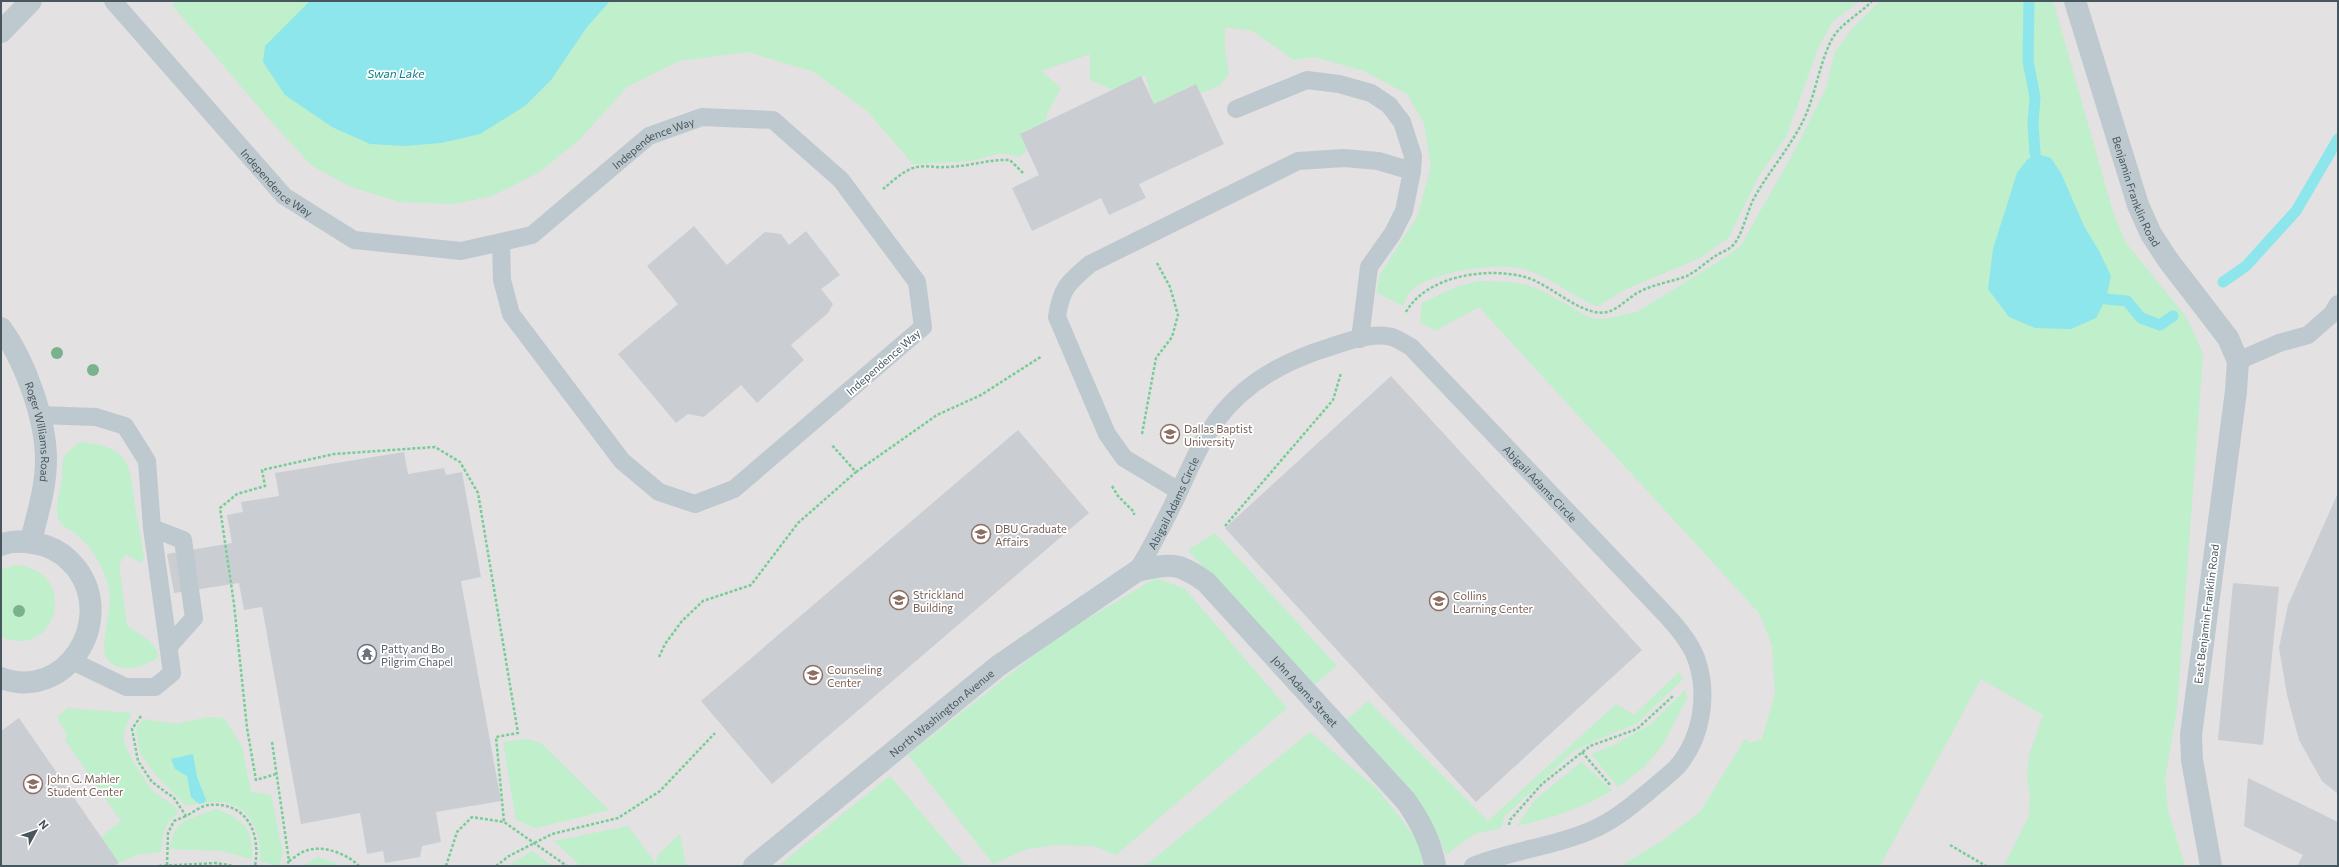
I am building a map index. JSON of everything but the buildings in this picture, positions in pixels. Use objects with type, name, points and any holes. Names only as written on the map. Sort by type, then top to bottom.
[{"type":"street","points":[[1,32],[31,1]]},
{"type":"street","name":"Benjamin Franklin Road","points":[[2075,1],[2138,205],[2151,234],[2168,260],[2228,338],[2238,361]]},
{"type":"street","name":"Roger Williams Road","points":[[1,328],[22,367],[39,415],[46,460],[43,488],[31,541]]},
{"type":"street","name":"East Benjamin Franklin Road","points":[[2211,866],[2192,760],[2191,735],[2236,391],[2238,361]]},
{"type":"street","points":[[1,545],[31,541],[52,548],[70,560],[84,579],[91,600],[91,622],[85,642],[72,661],[54,674],[33,682],[9,681],[1,678]]},
{"type":"street","name":"John Adams Street","points":[[1138,571],[1165,564],[1186,568],[1206,582],[1406,801],[1421,822],[1433,850],[1435,866]]},
{"type":"street","name":"North Washington Avenue","points":[[754,866],[998,666],[1138,571]]},
{"type":"lane","name":"Independence Way","points":[[112,1],[284,196],[354,240],[461,251],[532,235],[648,136],[702,117],[773,120],[841,180],[917,282],[923,327],[734,489],[694,504],[659,492],[622,461],[511,314],[502,280],[501,242]]},
{"type":"lane","points":[[1236,109],[1307,80],[1339,84],[1371,93],[1389,105],[1402,122],[1413,156],[1412,171],[1404,211],[1393,233],[1369,267],[1360,339]]},
{"type":"lane","points":[[1179,491],[1124,458],[1107,434],[1057,317],[1060,297],[1070,281],[1090,264],[1298,161],[1344,158],[1378,161],[1412,171]]},
{"type":"lane","points":[[2238,361],[2279,343],[2308,335],[2332,314],[2338,304]]},
{"type":"lane","name":"Abigail Adams Circle","points":[[1138,571],[1159,533],[1200,446],[1217,420],[1238,397],[1263,378],[1302,355],[1343,343],[1372,336],[1392,337],[1411,347],[1425,360],[1682,633],[1696,658],[1702,685],[1702,714],[1693,742],[1677,766],[1630,807],[1592,830],[1473,866]]},
{"type":"lane","points":[[39,415],[96,417],[125,426],[147,461],[152,528],[172,673],[155,687],[126,687],[72,661]]},
{"type":"lane","points":[[152,528],[183,540],[194,618],[169,646]]},
{"type":"path","points":[[1392,337],[1408,309],[1426,292],[1445,281],[1467,275],[1494,274],[1525,277],[1547,285],[1586,310],[1600,314],[1613,310],[1638,292],[1688,275],[1733,247],[1753,201],[1802,122],[1814,97],[1822,64],[1832,38],[1842,27],[1860,14],[1872,1]]},
{"type":"path","points":[[861,206],[903,174],[917,166],[946,167],[973,165],[992,159],[1010,160],[1023,173]]},
{"type":"path","points":[[1137,465],[1156,358],[1172,337],[1178,315],[1170,288],[1143,238]]},
{"type":"path","points":[[1226,526],[1333,400],[1341,373],[1343,343]]},
{"type":"path","points":[[659,657],[665,644],[682,621],[703,601],[751,585],[798,523],[856,472],[937,414],[981,395],[1049,352]]},
{"type":"path","points":[[828,441],[856,472]]},
{"type":"path","points":[[276,774],[256,780],[246,728],[234,604],[220,508],[237,494],[265,486],[262,470],[334,454],[435,447],[460,462],[478,493],[518,732],[496,737],[504,822]]},
{"type":"path","points":[[1110,483],[1118,496],[1134,512],[1134,519]]},
{"type":"path","points":[[1506,855],[1510,820],[1542,784],[1590,746],[1637,729],[1699,671]]},
{"type":"path","points":[[145,686],[145,710],[132,729],[138,761],[152,782],[174,798],[186,816]]},
{"type":"path","points":[[496,866],[509,856],[552,834],[618,818],[660,791],[715,733]]},
{"type":"path","points":[[272,742],[289,861]]},
{"type":"path","points":[[1582,752],[1630,807]]},
{"type":"path","points":[[167,865],[168,833],[174,821],[207,805],[225,807],[242,814],[252,826],[257,841],[256,866]]},
{"type":"path","points":[[446,866],[457,832],[472,817],[504,822],[536,842],[567,866]]},
{"type":"path","points":[[1950,845],[1986,866]]},
{"type":"path","points":[[286,866],[289,861],[305,850],[326,849],[351,858],[359,866]]},
{"type":"path","points":[[159,866],[216,863],[234,866]]},
{"type":"shaded area","name":"Dallas Baptist University","points":[[1,1],[2338,1],[2338,866],[1,866]]},
{"type":"green space","points":[[176,1],[1860,1],[1833,21],[1818,48],[1786,137],[1758,177],[1729,237],[1700,258],[1624,290],[1598,306],[1529,270],[1493,267],[1477,268],[1445,274],[1431,279],[1418,285],[1410,292],[1403,306],[1377,293],[1379,276],[1417,217],[1431,167],[1424,123],[1407,94],[1364,71],[1315,57],[1294,60],[1252,31],[1225,27],[1225,52],[1229,73],[1220,86],[1200,93],[1195,84],[1154,104],[1145,75],[1113,90],[1090,80],[1090,54],[1041,71],[1061,88],[1047,114],[1046,121],[1020,134],[1027,150],[1019,157],[1002,153],[971,161],[913,164],[867,111],[814,72],[748,52],[679,61],[627,87],[579,140],[538,173],[492,196],[454,204],[400,202],[351,187],[311,165],[268,118],[172,5]]},
{"type":"green space","points":[[1880,1],[2053,1],[2113,212],[2126,243],[2187,318],[2203,354],[2177,708],[2165,779],[2168,811],[2185,866],[2004,866],[2029,816],[2030,796],[2027,776],[2029,755],[2043,715],[1981,679],[1880,866],[1621,866],[1666,838],[1700,812],[1745,739],[1751,743],[1762,739],[1775,693],[1772,645],[1759,613],[1479,307],[1435,331],[1420,322],[1422,303],[1458,286],[1479,281],[1511,282],[1528,285],[1546,293],[1590,318],[1605,319],[1637,312],[1740,247],[1796,148],[1826,88],[1835,52],[1853,28]]},
{"type":"green space","points":[[81,442],[110,448],[124,460],[131,479],[144,558],[141,563],[126,554],[119,564],[127,626],[142,635],[155,647],[158,657],[147,664],[133,668],[119,667],[113,664],[108,660],[105,654],[104,647],[110,597],[105,574],[98,559],[88,546],[75,533],[61,524],[58,517],[57,506],[64,459],[70,450]]},
{"type":"green space","points":[[1215,533],[1337,666],[1311,687],[1188,550]]},
{"type":"green space","points":[[15,565],[36,571],[49,582],[55,596],[54,612],[48,626],[37,637],[21,641],[1,637],[1,569]]},
{"type":"green space","points":[[1156,578],[1185,589],[1287,708],[1116,855],[1094,846],[1055,845],[1027,849],[993,864],[908,755],[1057,637]]},
{"type":"green space","points":[[1679,672],[1683,679],[1636,724],[1603,737],[1574,751],[1505,816],[1501,828],[1474,834],[1446,855],[1437,832],[1344,722],[1368,701],[1488,821],[1616,704],[1634,715]]},
{"type":"green space","points":[[1685,690],[1687,698],[1662,746],[1644,767],[1618,787],[1591,754],[1616,744],[1651,724]]},
{"type":"green space","points":[[68,708],[132,713],[124,733],[125,745],[136,767],[153,791],[171,803],[178,813],[169,821],[167,825],[163,835],[161,852],[136,855],[119,863],[101,837],[121,821],[65,740],[67,735],[57,717]]},
{"type":"green space","points":[[209,717],[224,718],[242,747],[251,792],[271,795],[283,853],[279,866],[260,861],[260,849],[255,828],[250,818],[243,811],[234,805],[223,802],[207,802],[186,806],[154,773],[140,753],[136,728],[144,719],[176,724]]},
{"type":"green space","points":[[1310,732],[1378,790],[1424,848],[1421,866],[1145,866]]},
{"type":"green space","points":[[527,739],[541,743],[609,810],[536,828],[516,820],[503,742]]},
{"type":"green space","points":[[1581,762],[1612,790],[1578,808],[1542,820],[1517,826],[1534,801]]},
{"type":"green space","points":[[890,776],[966,866],[779,866],[793,854]]},
{"type":"green space","points":[[216,809],[234,817],[245,826],[251,840],[252,859],[221,851],[169,849],[175,830],[184,821]]},
{"type":"green space","points":[[628,826],[656,864],[658,855],[680,834],[686,866],[581,866],[554,841]]},
{"type":"green space","points":[[532,851],[552,866],[508,866]]},
{"type":"green space","points":[[317,857],[336,863],[338,866],[303,866]]},
{"type":"water","name":"Swan Lake","points":[[310,1],[610,1],[587,27],[551,80],[525,106],[480,134],[441,143],[404,146],[370,144],[332,127],[285,95],[263,62],[265,46]]},
{"type":"water","points":[[2035,153],[2051,158],[2061,173],[2084,226],[2099,251],[2111,276],[2106,299],[2096,318],[2071,329],[2035,328],[2009,317],[1988,289],[1993,249],[2017,173],[2027,160]]},
{"type":"water","points":[[193,754],[197,777],[206,800],[204,803],[199,804],[191,797],[187,776],[175,769],[171,759]]},
{"type":"waterway","points":[[2029,1],[2028,61],[2035,97],[2033,124],[2035,153]]},
{"type":"waterway","points":[[2223,282],[2246,266],[2296,211],[2338,139]]},
{"type":"waterway","points":[[2106,299],[2127,301],[2141,318],[2160,325],[2173,316]]},
{"type":"place","name":"Dallas Baptist University","points":[[1170,434]]},
{"type":"place","name":"DBU Graduate Affairs","points":[[981,534]]},
{"type":"place","name":"Strickland Building","points":[[899,600]]},
{"type":"place","name":"Collins Learning Center","points":[[1439,601]]},
{"type":"place","name":"Patty and Bo Pilgrim Chapel","points":[[367,654]]},
{"type":"place","name":"Counseling Center","points":[[813,675]]},
{"type":"place","name":"John G. Mahler Student Center","points":[[33,784]]}]
